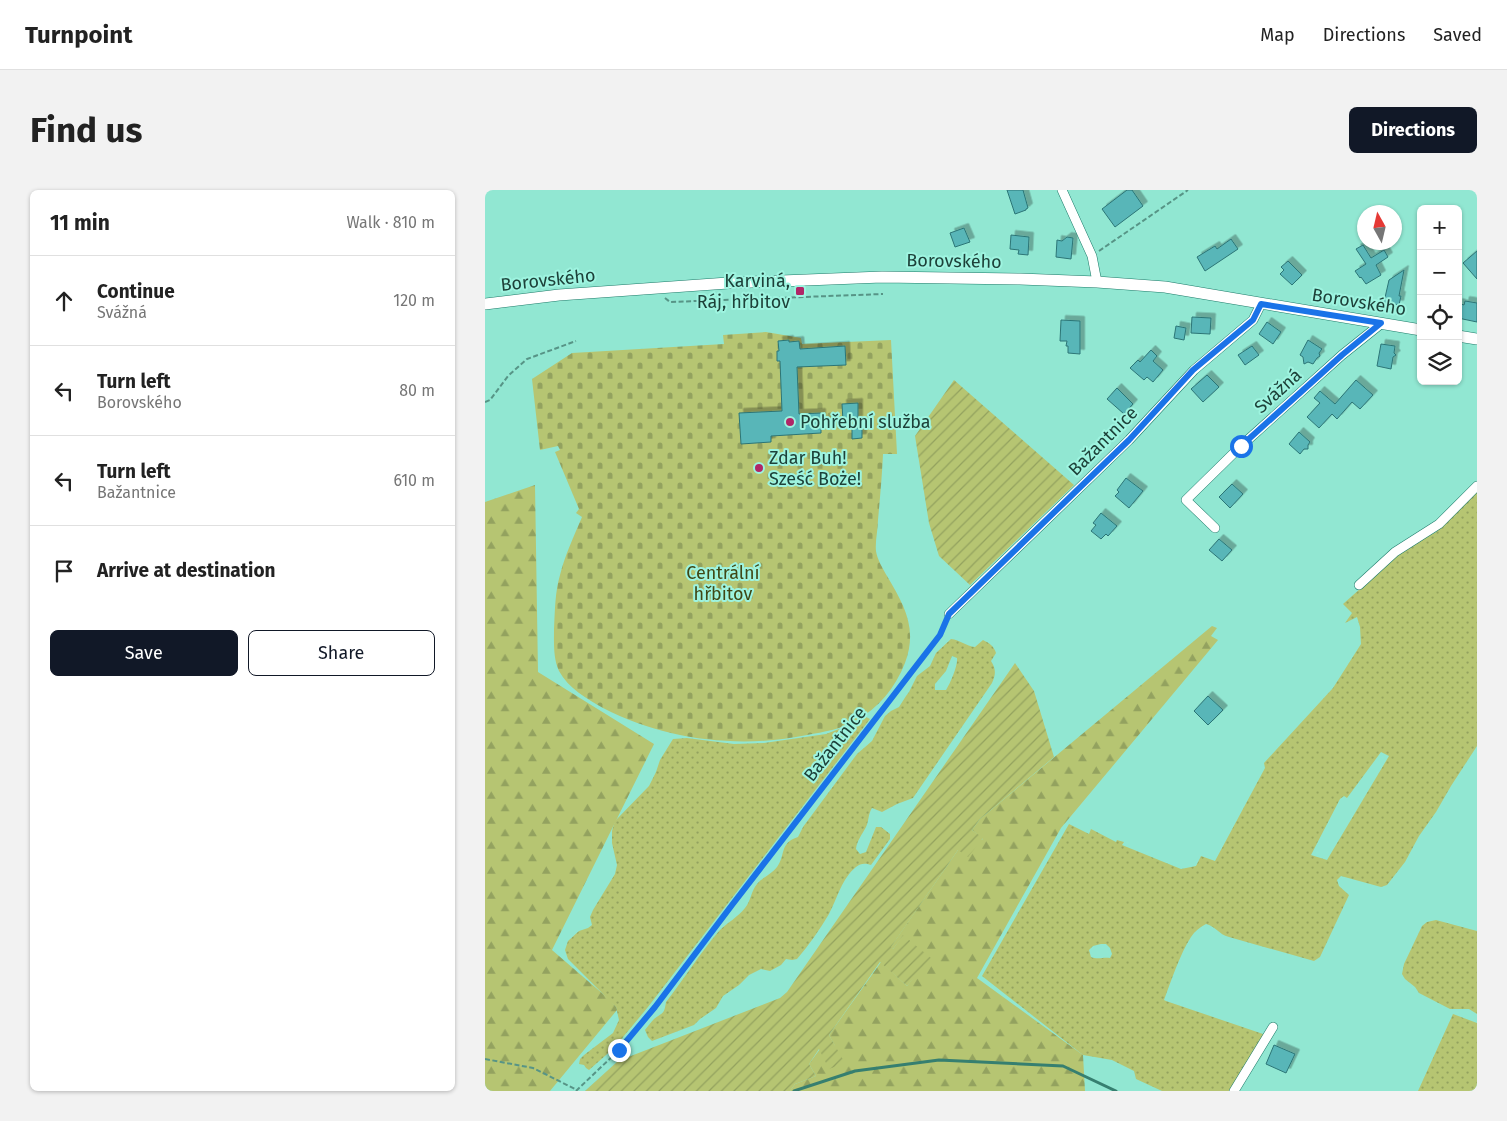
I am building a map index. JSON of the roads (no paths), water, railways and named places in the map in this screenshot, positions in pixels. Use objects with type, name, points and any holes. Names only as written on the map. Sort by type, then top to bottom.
[{"type":"main road","name":"Borovského","points":[[485,304],[559,295],[706,284],[883,277],[1020,279],[1165,287],[1417,329]]},
{"type":"main road","points":[[1462,337],[1477,339]]},
{"type":"street","points":[[1062,190],[1092,256],[1097,282]]},
{"type":"street","name":"Bažantnice","points":[[949,614],[1129,440],[1193,370],[1253,320],[1261,304]]},
{"type":"street","name":"Svážná","points":[[1215,528],[1186,500],[1241,446],[1342,355],[1381,323]]},
{"type":"street","points":[[1359,585],[1395,552],[1439,524],[1477,486]]},
{"type":"street","points":[[1234,1091],[1273,1027]]},
{"type":"waterway","points":[[794,1091],[855,1071],[939,1060],[1063,1066],[1116,1091]]},
{"type":"place","name":"Karviná, Ráj, hřbitov","points":[[800,291]]},
{"type":"place","name":"Pohřební služba","points":[[790,422]]},
{"type":"place","name":"Zdar Buh! Sześć Boże!","points":[[759,468]]},
{"type":"park label","name":"Centrální hřbitov","points":[[723,583]]}]
